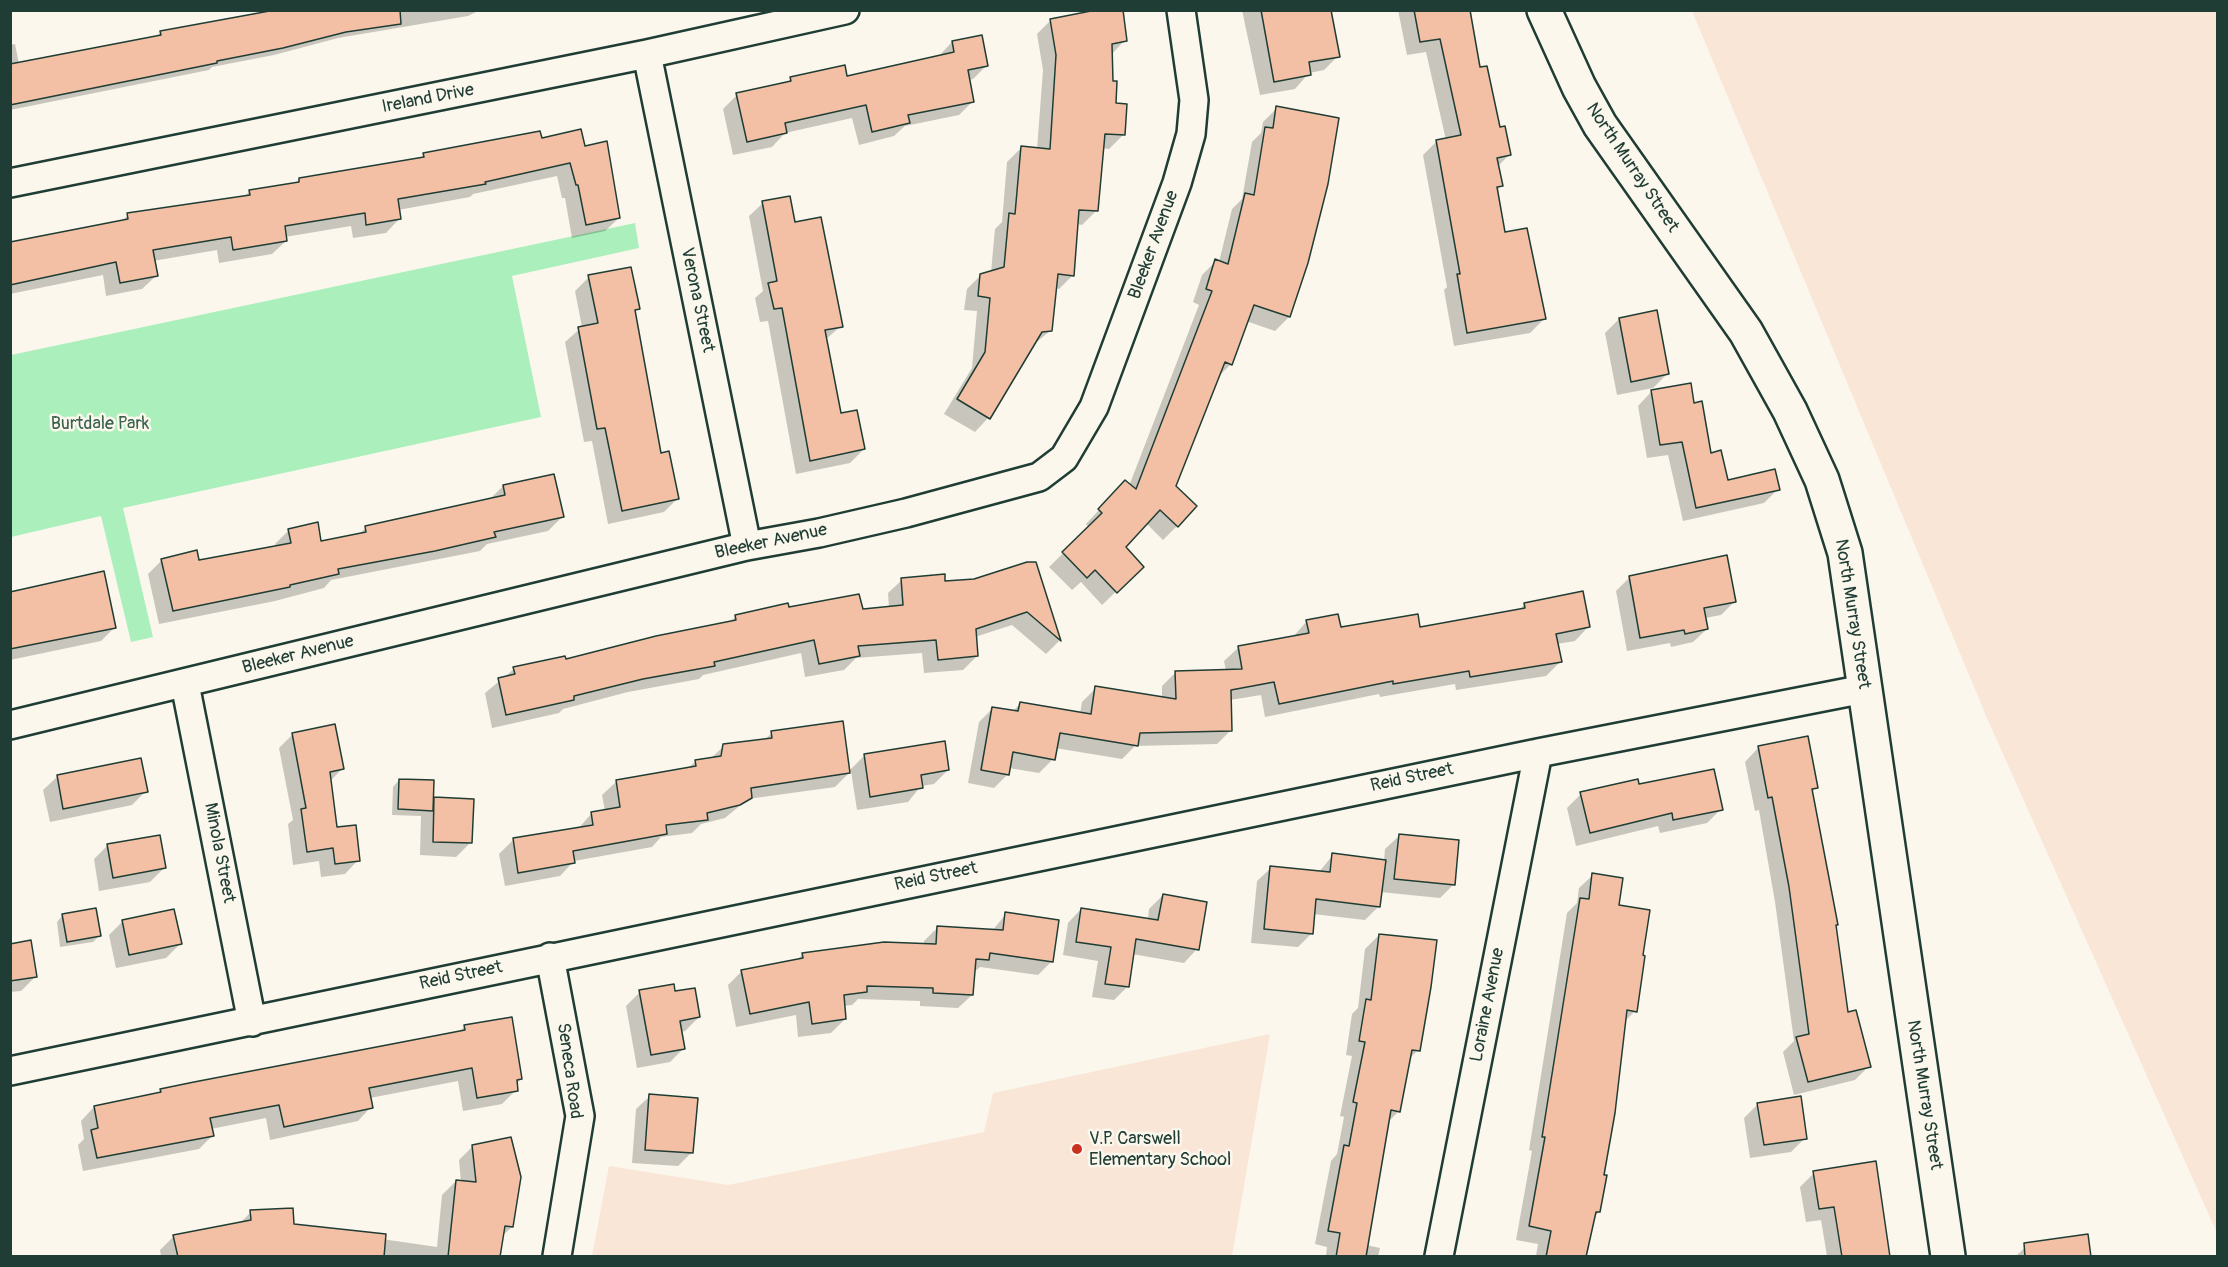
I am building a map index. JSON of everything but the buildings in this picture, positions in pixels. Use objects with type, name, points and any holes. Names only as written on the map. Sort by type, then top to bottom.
[{"type":"street","name":"Ireland Drive","points":[[10,183],[647,54],[845,10]]},
{"type":"street","name":"Bleeker Avenue","points":[[10,725],[747,546],[819,533],[1039,477],[1064,458],[1094,407],[1177,183],[1191,134],[1194,100],[1181,10]]},
{"type":"street","name":"North Murray Street","points":[[1544,10],[1579,87],[1600,124],[1746,332],[1800,431],[1822,480],[1845,554],[1948,1257]]},
{"type":"street","name":"Verona Street","points":[[647,54],[747,546]]},
{"type":"street","name":"Minola Street","points":[[185,684],[252,1022]]},
{"type":"street","name":"Reid Street","points":[[10,1071],[1538,753],[1864,689]]},
{"type":"street","name":"Loraine Avenue","points":[[1439,1257],[1538,753]]},
{"type":"street","name":"Seneca Road","points":[[550,957],[580,1116],[557,1257]]},
{"type":"shaded area","points":[[1692,11],[2217,11],[2217,1233],[1987,718]]},
{"type":"shaded area","name":"V.P. Carswell Elementary School","points":[[1270,1034],[1232,1256],[592,1256],[609,1166],[728,1185],[984,1132],[993,1093]]},
{"type":"green space","name":"Burtdale Park","points":[[635,223],[639,248],[512,276],[541,417],[123,508],[153,637],[131,642],[101,516],[11,537],[11,355]]},
{"type":"place","name":"V.P. Carswell Elementary School","points":[[1077,1149]]}]
